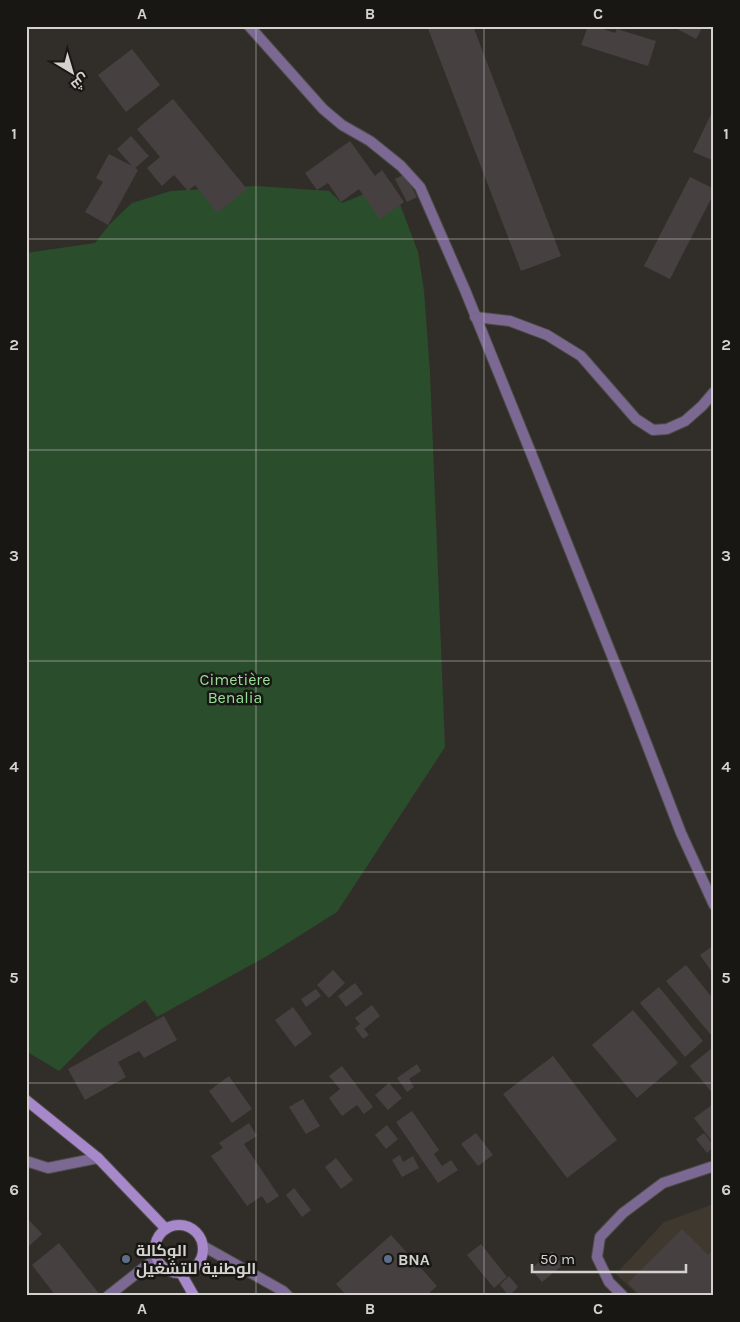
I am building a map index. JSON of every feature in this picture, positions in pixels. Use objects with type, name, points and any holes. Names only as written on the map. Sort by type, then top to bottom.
[{"type":"main road","points":[[26,1100],[98,1158],[166,1229]]},
{"type":"main road","points":[[182,1225],[196,1232],[203,1246],[200,1261],[195,1267],[181,1273],[166,1270],[156,1258],[156,1242],[166,1229],[173,1226],[182,1225]]},
{"type":"main road","points":[[181,1273],[194,1296]]},
{"type":"street","points":[[249,26],[323,109],[342,125],[370,141],[401,166],[420,187],[437,224],[629,696],[681,834],[714,905]]},
{"type":"street","points":[[475,317],[510,321],[519,324],[547,335],[581,356],[636,419],[653,430],[667,429],[685,421],[714,392]]},
{"type":"street","points":[[26,1161],[48,1168],[98,1158]]},
{"type":"street","points":[[623,1296],[608,1282],[597,1257],[600,1237],[623,1213],[663,1183],[714,1166]]},
{"type":"street","points":[[203,1246],[283,1291],[288,1296]]},
{"type":"street","points":[[108,1296],[156,1258]]},
{"type":"shaded area","points":[[714,1204],[714,1296],[639,1296],[616,1274],[664,1222]]},
{"type":"green space","name":"Cimetière Benalia","points":[[392,183],[418,252],[424,291],[430,373],[445,747],[337,912],[267,956],[157,1017],[145,1000],[100,1030],[59,1071],[26,1051],[26,253],[95,243],[110,224],[132,203],[171,191],[256,186],[329,191],[342,203]]},
{"type":"building","points":[[427,26],[473,26],[561,256],[521,271]]},
{"type":"building","points":[[588,26],[594,26],[615,33],[617,29],[656,41],[648,66],[581,45]]},
{"type":"building","points":[[672,26],[703,26],[696,39]]},
{"type":"building","points":[[132,49],[160,85],[126,112],[98,75]]},
{"type":"building","points":[[173,99],[247,189],[217,213],[195,185],[188,191],[174,175],[162,186],[147,168],[160,157],[137,129]]},
{"type":"building","points":[[714,108],[714,161],[693,152]]},
{"type":"building","points":[[131,136],[149,156],[135,168],[138,170],[108,225],[85,212],[103,182],[96,178],[109,154],[132,166],[117,149]]},
{"type":"building","points":[[350,141],[375,176],[382,170],[404,202],[380,219],[359,189],[341,202],[328,183],[317,190],[305,173]]},
{"type":"building","points":[[405,174],[417,197],[407,202],[395,179]]},
{"type":"building","points":[[690,177],[714,189],[714,193],[670,279],[644,266]]},
{"type":"building","points":[[714,945],[714,975],[700,955]]},
{"type":"building","points":[[686,965],[714,1000],[714,1032],[711,1035],[666,981]]},
{"type":"building","points":[[333,970],[345,983],[329,998],[317,985]]},
{"type":"building","points":[[355,983],[363,994],[346,1007],[338,996]]},
{"type":"building","points":[[659,987],[703,1041],[685,1057],[640,1003]]},
{"type":"building","points":[[316,989],[321,996],[306,1007],[301,999]]},
{"type":"building","points":[[372,1005],[380,1016],[364,1029],[369,1035],[363,1039],[355,1028],[360,1024],[355,1018]]},
{"type":"building","points":[[293,1007],[312,1034],[295,1047],[275,1020]]},
{"type":"building","points":[[633,1010],[678,1063],[637,1098],[592,1045]]},
{"type":"building","points":[[164,1016],[177,1040],[144,1058],[139,1051],[118,1062],[126,1077],[85,1100],[68,1069]]},
{"type":"building","points":[[712,1048],[714,1051],[714,1095],[690,1066]]},
{"type":"building","points":[[553,1056],[617,1140],[567,1178],[503,1094]]},
{"type":"building","points":[[417,1064],[421,1071],[409,1079],[414,1087],[407,1092],[397,1078]]},
{"type":"building","points":[[342,1066],[373,1107],[364,1114],[357,1105],[342,1116],[329,1098],[340,1089],[329,1076]]},
{"type":"building","points":[[229,1076],[252,1109],[232,1123],[209,1091]]},
{"type":"building","points":[[389,1083],[402,1098],[388,1110],[375,1095]]},
{"type":"building","points":[[303,1099],[320,1126],[306,1134],[289,1107]]},
{"type":"building","points":[[712,1105],[714,1108],[714,1144],[694,1118]]},
{"type":"building","points":[[412,1111],[439,1150],[434,1154],[442,1166],[451,1160],[458,1170],[438,1183],[396,1122]]},
{"type":"building","points":[[249,1123],[257,1136],[244,1144],[279,1196],[267,1204],[262,1196],[247,1206],[211,1156],[223,1148],[219,1143]]},
{"type":"building","points":[[387,1125],[398,1139],[386,1149],[375,1135]]},
{"type":"building","points":[[476,1133],[493,1155],[478,1166],[461,1144]]},
{"type":"building","points":[[704,1133],[714,1146],[707,1153],[696,1139]]},
{"type":"building","points":[[400,1155],[403,1162],[413,1156],[419,1168],[402,1177],[392,1160]]},
{"type":"building","points":[[336,1158],[353,1180],[341,1189],[325,1167]]},
{"type":"building","points":[[294,1188],[311,1210],[302,1217],[286,1195]]},
{"type":"building","points":[[26,1217],[42,1234],[26,1249]]},
{"type":"building","points":[[682,1229],[708,1255],[714,1249],[714,1296],[641,1296],[628,1283]]},
{"type":"building","name":"BNA","points":[[391,1235],[437,1286],[430,1292],[433,1296],[347,1296],[336,1284]]},
{"type":"building","points":[[59,1243],[100,1295],[56,1296],[32,1265]]},
{"type":"building","points":[[481,1244],[507,1277],[494,1288],[467,1255]]},
{"type":"building","points":[[552,1251],[563,1265],[542,1282],[531,1269]]},
{"type":"building","points":[[509,1276],[518,1287],[509,1296],[500,1285]]},
{"type":"place","name":"الوكالة الوطنية للتشغيل","points":[[126,1259]]},
{"type":"place","name":"BNA","points":[[388,1259]]}]
